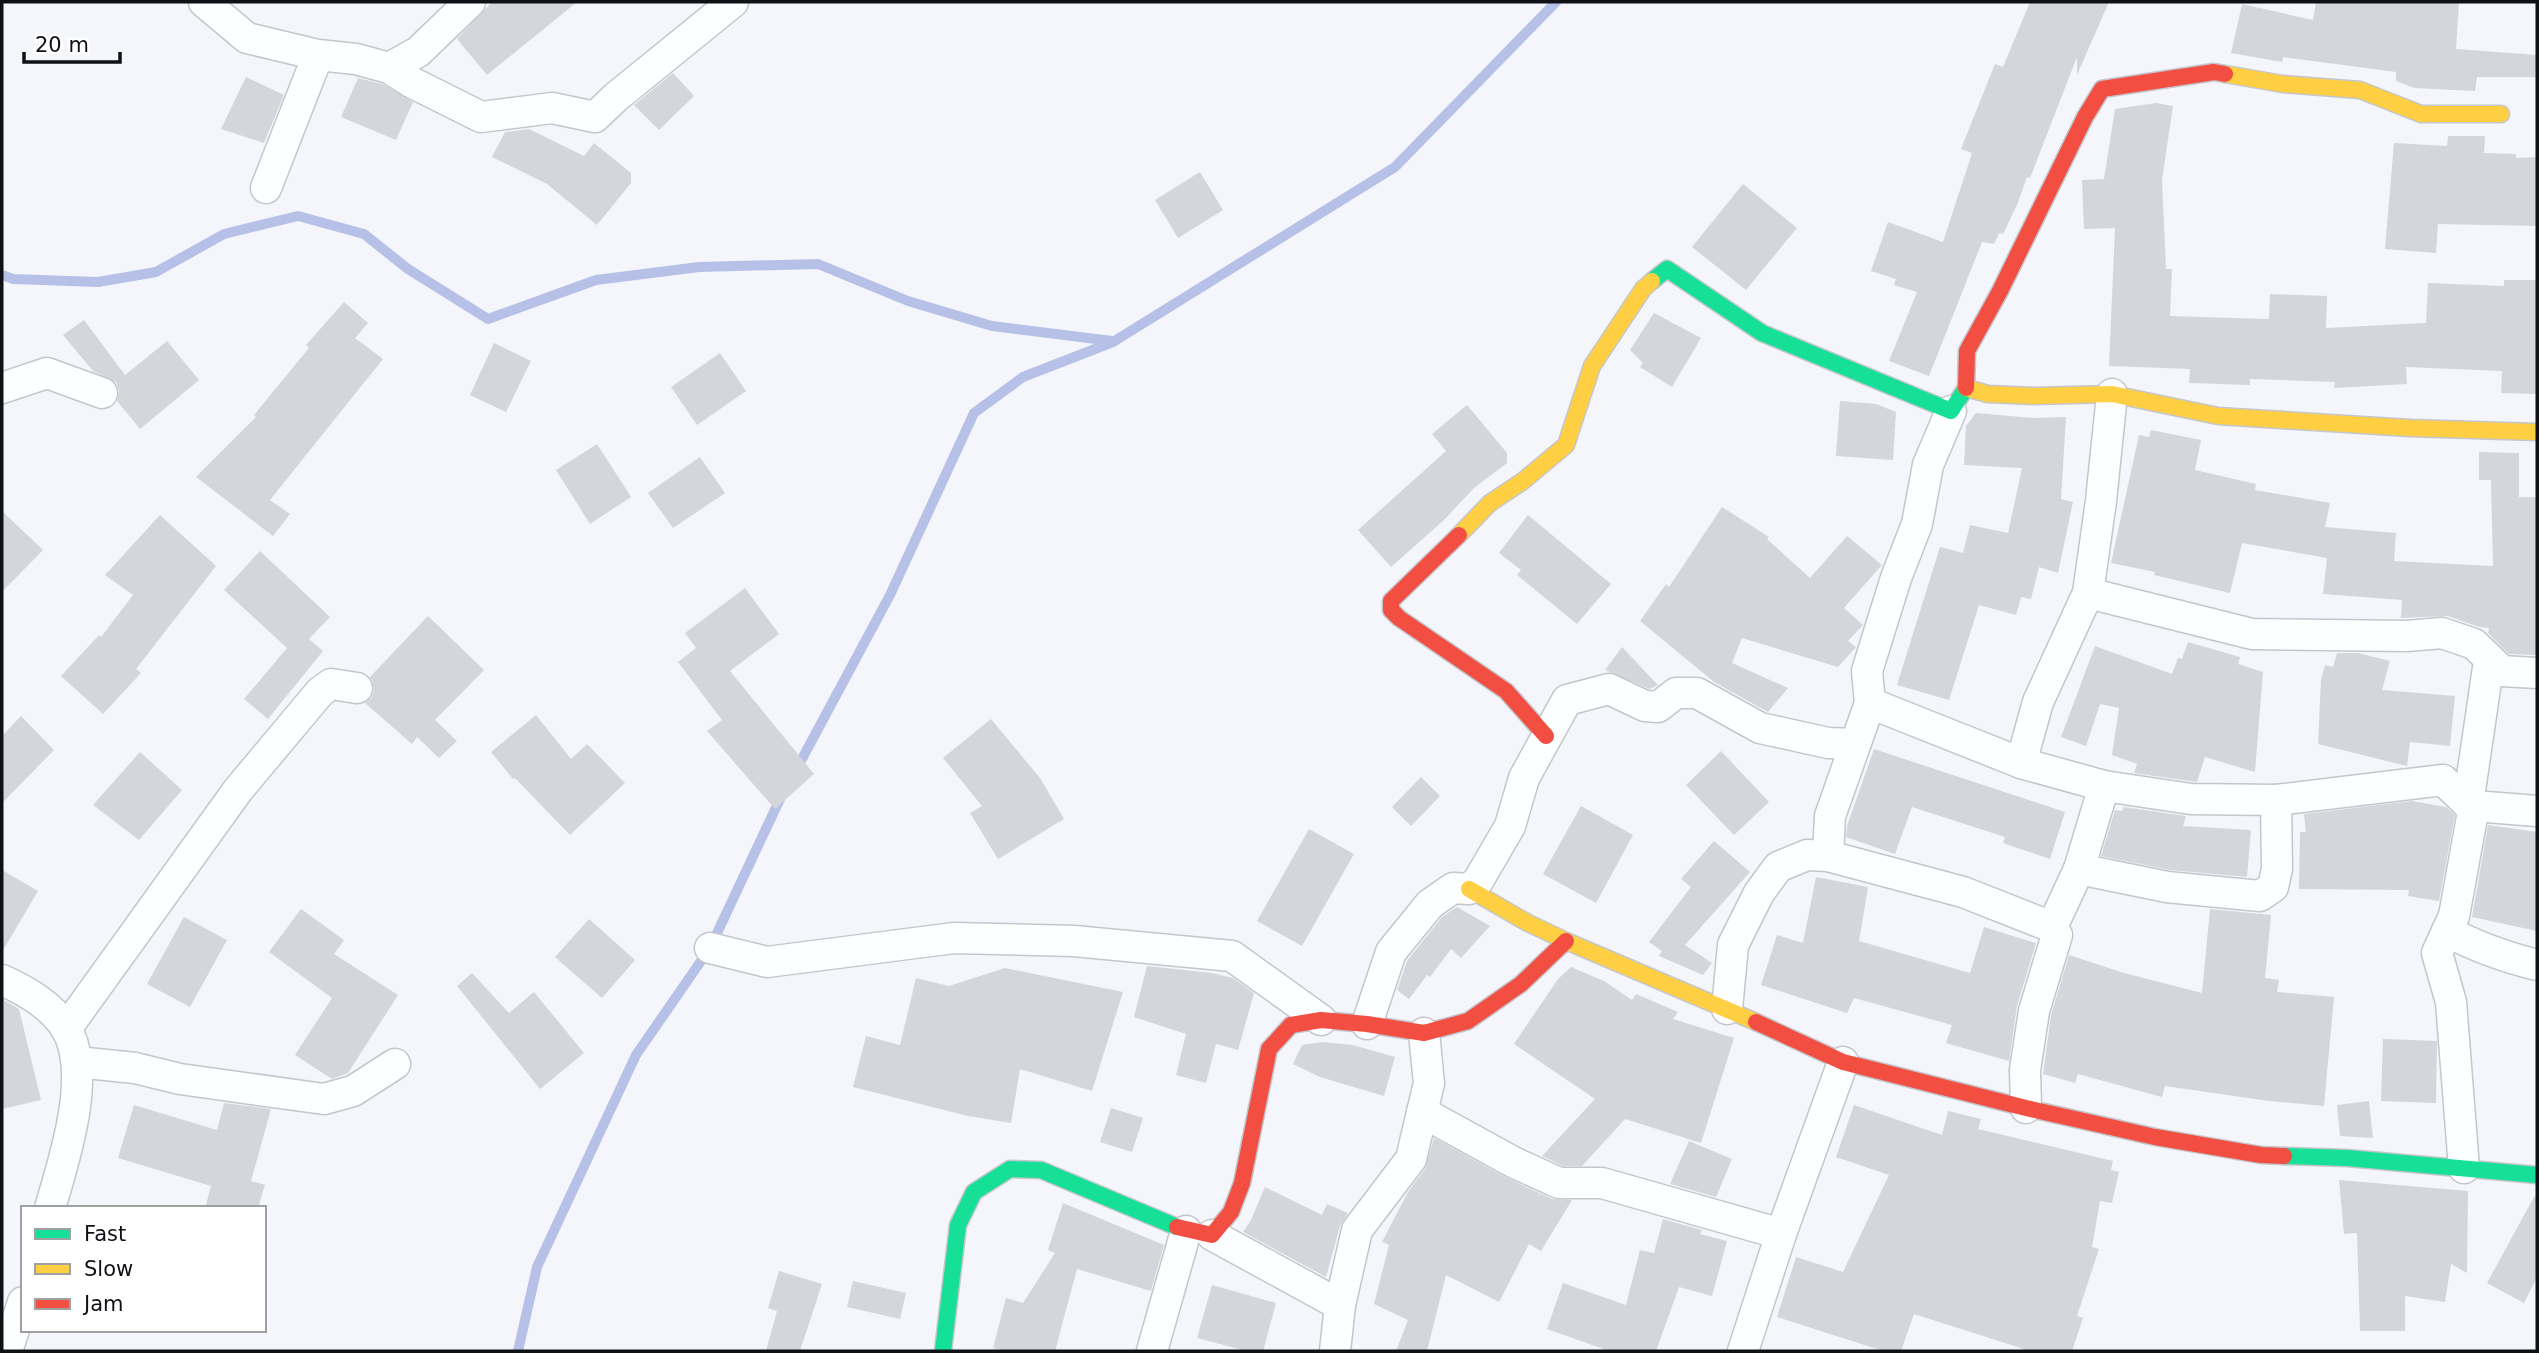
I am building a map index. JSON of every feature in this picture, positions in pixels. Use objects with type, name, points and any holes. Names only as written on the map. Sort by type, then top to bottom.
[{"type":"street","points":[[204,2],[247,38],[389,68],[481,117],[552,108],[595,117],[733,2]]},
{"type":"street","points":[[389,68],[418,52],[470,2]]},
{"type":"street","points":[[267,188],[318,55]]},
{"type":"street","points":[[1828,856],[1830,816],[1870,702],[1867,671],[1896,578],[1917,524],[1928,466],[1958,400],[1967,351],[2000,291],[2085,117],[2102,89],[2214,72],[2283,84],[2360,90],[2420,114],[2501,114]]},
{"type":"street","points":[[1546,736],[1506,691],[1398,618],[1391,610],[1391,601],[1437,559],[1490,503],[1523,481],[1566,445],[1592,366],[1643,289],[1667,269],[1762,333],[1958,400],[1988,394],[2034,397],[2112,394],[2218,415],[2410,428],[2537,432]]},
{"type":"street","points":[[2,388],[47,373],[102,393]]},
{"type":"street","points":[[2021,763],[2038,702],[2088,593],[2112,394]]},
{"type":"street","points":[[2088,593],[2252,634],[2407,636],[2442,633],[2474,645],[2502,671],[2537,673]]},
{"type":"street","points":[[2464,1168],[2451,1002],[2437,953],[2454,916],[2489,661]]},
{"type":"street","points":[[66,1029],[238,790],[320,692],[331,684],[357,688]]},
{"type":"street","points":[[1469,889],[1478,881],[1510,827],[1524,778],[1567,700],[1609,689],[1645,706],[1658,707],[1676,693],[1697,693],[1760,728],[1828,743],[1855,744]]},
{"type":"street","points":[[1870,702],[2021,763],[2104,786],[2191,799],[2276,800],[2443,780],[2471,805],[2537,811]]},
{"type":"street","points":[[2052,927],[2080,869],[2104,786]]},
{"type":"street","points":[[2080,869],[2167,887],[2260,896],[2273,887],[2277,869],[2276,800]]},
{"type":"street","points":[[1727,1009],[1733,946],[1759,893],[1778,867],[1807,855],[1828,856],[1963,892],[2052,927],[2057,935],[2034,1011],[2025,1070],[2026,1108]]},
{"type":"street","points":[[1367,1024],[1391,951],[1430,904],[1453,888],[1469,889],[1566,941],[1727,1009],[1843,1062],[2155,1137],[2262,1155],[2347,1158],[2537,1175]]},
{"type":"street","points":[[2447,931],[2472,945],[2501,956],[2537,965]]},
{"type":"street","points":[[710,948],[767,962],[954,938],[1074,941],[1232,956],[1321,1020]]},
{"type":"street","points":[[1152,1351],[1199,1233],[1231,1212],[1241,1183],[1269,1049],[1291,1026],[1321,1020],[1424,1033],[1468,1021],[1521,984],[1566,941]]},
{"type":"street","points":[[2,980],[40,1000],[66,1029],[77,1062],[72,1130],[51,1206]]},
{"type":"street","points":[[1335,1351],[1340,1305],[1357,1230],[1411,1159],[1429,1083],[1424,1033]]},
{"type":"street","points":[[77,1062],[135,1068],[180,1079],[324,1099],[353,1091],[395,1064]]},
{"type":"street","points":[[1743,1351],[1781,1234],[1843,1062]]},
{"type":"street","points":[[1422,1112],[1513,1162],[1559,1183],[1602,1183],[1781,1234]]},
{"type":"street","points":[[943,1351],[958,1225],[974,1192],[1010,1169],[1041,1170],[1199,1233],[1340,1305]]},
{"type":"street","points":[[12,1347],[21,1310]]},
{"type":"building","points":[[492,2],[577,2],[487,75],[457,39]]},
{"type":"building","points":[[2030,2],[2109,2],[2077,75],[2077,57],[2030,178],[2027,177],[2003,234],[1999,233],[1994,244],[1982,242],[1929,376],[1889,361],[1917,292],[1894,285],[1896,279],[1871,271],[1888,222],[1943,242],[1972,153],[1961,149],[1995,64],[2003,67]]},
{"type":"building","points":[[2316,2],[2459,2],[2456,49],[2537,55],[2537,77],[2477,77],[2475,91],[2414,88],[2396,81],[2396,72],[2283,57],[2282,62],[2231,53],[2242,4],[2313,20]]},
{"type":"building","points":[[673,73],[694,96],[659,130],[634,105]]},
{"type":"building","points":[[246,77],[284,95],[264,143],[221,129]]},
{"type":"building","points":[[358,78],[382,84],[413,102],[396,140],[341,117]]},
{"type":"building","points":[[2156,103],[2173,106],[2162,180],[2166,269],[2172,269],[2170,316],[2269,319],[2270,294],[2327,296],[2326,328],[2426,323],[2428,283],[2504,286],[2504,280],[2537,280],[2537,394],[2501,393],[2502,371],[2406,367],[2407,384],[2334,388],[2335,382],[2250,379],[2250,385],[2189,383],[2190,369],[2109,366],[2115,228],[2084,229],[2082,180],[2104,179],[2115,109]]},
{"type":"building","points":[[529,129],[584,156],[594,143],[631,173],[631,183],[597,225],[547,184],[492,157],[505,132]]},
{"type":"building","points":[[2448,136],[2485,136],[2484,153],[2516,154],[2516,158],[2537,157],[2537,226],[2438,224],[2436,253],[2385,249],[2394,143],[2447,146]]},
{"type":"building","points":[[1200,172],[1223,210],[1178,238],[1155,200]]},
{"type":"building","points":[[1743,184],[1797,228],[1746,290],[1692,247]]},
{"type":"building","points":[[344,302],[368,323],[355,338],[383,359],[270,500],[290,514],[273,536],[196,477],[256,417],[254,415],[309,348],[306,345]]},
{"type":"building","points":[[1654,313],[1701,338],[1672,387],[1640,367],[1643,363],[1630,350]]},
{"type":"building","points":[[84,320],[125,375],[167,341],[199,380],[140,429],[117,401],[119,391],[116,382],[93,371],[63,335]]},
{"type":"building","points":[[494,343],[531,361],[506,412],[470,395]]},
{"type":"building","points":[[720,353],[746,391],[697,425],[671,387]]},
{"type":"building","points":[[1840,401],[1876,404],[1896,412],[1893,460],[1836,456]]},
{"type":"building","points":[[1467,405],[1507,453],[1507,463],[1474,488],[1444,520],[1391,567],[1358,530],[1446,451],[1432,434]]},
{"type":"building","points":[[1976,413],[2033,418],[2066,417],[2061,499],[2073,502],[2058,573],[2039,567],[2031,599],[2021,597],[2016,615],[1979,605],[1949,700],[1897,685],[1940,547],[1963,553],[1970,525],[2008,533],[2022,468],[1964,465],[1966,426]]},
{"type":"building","points":[[2151,430],[2201,440],[2195,470],[2256,484],[2255,490],[2330,503],[2325,527],[2396,533],[2394,561],[2493,566],[2491,480],[2479,480],[2479,452],[2519,453],[2519,497],[2537,497],[2537,655],[2509,654],[2488,633],[2489,628],[2448,616],[2401,618],[2402,600],[2323,594],[2327,558],[2242,543],[2230,593],[2111,563],[2139,435],[2149,437]]},
{"type":"building","points":[[597,444],[631,497],[590,524],[556,470]]},
{"type":"building","points":[[700,457],[725,493],[673,528],[648,493]]},
{"type":"building","points":[[1722,507],[1769,537],[1767,539],[1810,578],[1847,536],[1882,565],[1844,608],[1863,625],[1848,641],[1856,647],[1838,667],[1742,638],[1732,663],[1788,688],[1768,712],[1714,682],[1640,621],[1666,584],[1669,587]]},
{"type":"building","points":[[2,511],[43,550],[2,592]]},
{"type":"building","points":[[160,515],[216,566],[136,669],[141,673],[103,714],[61,676],[99,635],[101,637],[133,595],[105,575]]},
{"type":"building","points":[[1528,515],[1611,584],[1577,624],[1517,575],[1521,570],[1499,553]]},
{"type":"building","points":[[260,551],[330,617],[309,639],[323,651],[268,719],[244,699],[287,648],[224,590]]},
{"type":"building","points":[[745,588],[779,634],[730,671],[814,774],[775,809],[707,731],[722,720],[678,662],[696,648],[685,633]]},
{"type":"building","points":[[428,616],[484,670],[435,720],[457,741],[439,758],[417,737],[412,744],[365,703],[374,691],[370,677]]},
{"type":"building","points":[[2188,642],[2240,657],[2238,664],[2263,672],[2255,772],[2205,757],[2197,782],[2134,773],[2137,764],[2112,755],[2119,708],[2100,704],[2086,746],[2061,737],[2095,646],[2172,674],[2178,658],[2182,659]]},
{"type":"building","points":[[1622,647],[1658,685],[1650,689],[1605,670]]},
{"type":"building","points":[[2337,653],[2358,653],[2390,661],[2382,690],[2455,696],[2450,746],[2410,742],[2407,766],[2318,744],[2321,680],[2325,665],[2333,667]]},
{"type":"building","points":[[536,715],[571,759],[587,744],[625,783],[570,835],[515,778],[513,779],[491,752]]},
{"type":"building","points":[[21,716],[54,750],[2,803],[2,736]]},
{"type":"building","points":[[991,719],[1040,778],[1064,819],[998,859],[970,813],[982,806],[943,758]]},
{"type":"building","points":[[1874,749],[2065,812],[2050,859],[2003,843],[2005,837],[1912,807],[1895,854],[1846,837],[1847,826]]},
{"type":"building","points":[[1721,751],[1769,802],[1734,835],[1686,785]]},
{"type":"building","points":[[140,752],[182,790],[139,840],[93,805]]},
{"type":"building","points":[[1421,777],[1440,796],[1411,826],[1392,807]]},
{"type":"building","points":[[2412,801],[2446,807],[2455,815],[2439,901],[2408,896],[2409,890],[2299,889],[2300,832],[2306,832],[2304,814]]},
{"type":"building","points":[[1581,806],[1633,835],[1596,903],[1543,874]]},
{"type":"building","points":[[2124,807],[2186,816],[2183,826],[2251,830],[2247,877],[2170,870],[2101,856],[2115,810],[2122,811]]},
{"type":"building","points":[[2488,825],[2537,832],[2537,931],[2472,917]]},
{"type":"building","points":[[1309,829],[1354,854],[1302,946],[1257,921]]},
{"type":"building","points":[[1714,841],[1750,872],[1685,945],[1712,963],[1703,975],[1659,956],[1662,951],[1649,942],[1691,887],[1681,879]]},
{"type":"building","points":[[2,870],[38,891],[2,952]]},
{"type":"building","points":[[1816,877],[1868,887],[1859,941],[1970,973],[1984,927],[2036,943],[2017,1006],[2009,1061],[1946,1043],[1952,1025],[1854,998],[1847,1013],[1761,985],[1777,935],[1803,943]]},
{"type":"building","points":[[1457,907],[1490,926],[1461,958],[1451,949],[1409,999],[1397,990],[1407,961],[1442,917]]},
{"type":"building","points":[[301,909],[344,940],[334,954],[398,995],[348,1073],[332,1079],[295,1055],[332,998],[269,952]]},
{"type":"building","points":[[2210,909],[2271,915],[2265,978],[2279,980],[2277,992],[2334,997],[2324,1106],[2165,1086],[2162,1097],[2078,1074],[2075,1083],[2043,1074],[2051,1015],[2069,955],[2124,973],[2202,993]]},
{"type":"building","points":[[184,917],[227,940],[190,1007],[147,984]]},
{"type":"building","points":[[589,919],[635,960],[602,998],[555,957]]},
{"type":"building","points":[[1147,966],[1233,978],[1254,993],[1238,1050],[1216,1044],[1206,1083],[1176,1075],[1186,1034],[1134,1017]]},
{"type":"building","points":[[1571,967],[1604,981],[1632,1000],[1636,994],[1678,1012],[1673,1019],[1734,1038],[1701,1143],[1625,1119],[1582,1166],[1563,1166],[1542,1156],[1595,1099],[1514,1044],[1558,979]]},
{"type":"building","points":[[1005,968],[1123,992],[1092,1091],[1020,1069],[1011,1123],[968,1116],[853,1087],[866,1036],[900,1045],[916,978],[949,986]]},
{"type":"building","points":[[472,973],[509,1013],[534,992],[584,1053],[540,1089],[457,986]]},
{"type":"building","points":[[2,999],[19,1009],[41,1100],[2,1109]]},
{"type":"building","points":[[2383,1039],[2437,1041],[2436,1103],[2381,1101]]},
{"type":"building","points":[[1322,1042],[1353,1045],[1395,1057],[1384,1096],[1320,1077],[1293,1064],[1302,1045]]},
{"type":"building","points":[[2369,1101],[2373,1138],[2340,1136],[2337,1105]]},
{"type":"building","points":[[224,1103],[271,1109],[251,1181],[265,1185],[259,1206],[206,1206],[211,1186],[118,1158],[134,1105],[217,1130]]},
{"type":"building","points":[[1854,1105],[1942,1135],[1948,1111],[1981,1119],[1978,1129],[2113,1161],[2111,1170],[2119,1172],[2112,1203],[2100,1201],[2092,1247],[2099,1249],[2077,1316],[2083,1318],[2072,1351],[2030,1351],[1914,1314],[1901,1351],[1883,1351],[1777,1317],[1796,1257],[1843,1272],[1889,1175],[1836,1157]]},
{"type":"building","points":[[1111,1108],[1143,1118],[1132,1152],[1100,1142]]},
{"type":"building","points":[[1434,1138],[1552,1199],[1572,1200],[1541,1251],[1529,1244],[1499,1302],[1446,1275],[1427,1351],[1396,1351],[1408,1320],[1374,1304],[1389,1245],[1382,1242],[1408,1192],[1425,1169]]},
{"type":"building","points":[[1689,1141],[1732,1159],[1716,1197],[1670,1184]]},
{"type":"building","points":[[2339,1180],[2468,1191],[2467,1273],[2451,1264],[2445,1302],[2405,1296],[2405,1331],[2360,1331],[2357,1233],[2344,1234]]},
{"type":"building","points":[[1265,1187],[1322,1215],[1327,1204],[1348,1213],[1340,1226],[1326,1277],[1243,1232]]},
{"type":"building","points":[[2537,1196],[2537,1277],[2524,1303],[2487,1283],[2534,1197]]},
{"type":"building","points":[[1063,1203],[1164,1245],[1151,1291],[1077,1269],[1055,1351],[1007,1351],[993,1348],[1006,1298],[1023,1303],[1055,1253],[1048,1250]]},
{"type":"building","points":[[1663,1219],[1702,1230],[1700,1234],[1727,1241],[1712,1296],[1679,1287],[1656,1351],[1609,1351],[1547,1329],[1563,1283],[1626,1305],[1640,1250],[1654,1253]]},
{"type":"building","points":[[779,1271],[822,1284],[800,1351],[766,1351],[777,1311],[768,1308]]},
{"type":"building","points":[[853,1281],[906,1293],[900,1319],[847,1307]]},
{"type":"building","points":[[1212,1285],[1276,1303],[1263,1351],[1246,1351],[1197,1338]]},
{"type":"waterway","points":[[796,770],[890,595],[974,413],[1023,377],[1113,342],[1395,167],[1556,2]]},
{"type":"waterway","points":[[2,275],[13,279],[98,282],[156,272],[224,234],[298,216],[364,234],[408,269],[488,319],[596,280],[699,267],[818,264],[908,301],[992,326],[1112,341]]},
{"type":"waterway","points":[[518,1351],[537,1267],[636,1055],[710,948],[780,799]]},
{"type":"traffic: fast","points":[[1652,281],[1667,269],[1762,333],[1951,411],[1966,388]]},
{"type":"traffic: fast","points":[[2284,1156],[2347,1158],[2537,1175]]},
{"type":"traffic: fast","points":[[943,1351],[958,1225],[974,1192],[1010,1169],[1041,1170],[1177,1227]]},
{"type":"traffic: slow","points":[[2225,74],[2283,84],[2360,90],[2421,114],[2501,114]]},
{"type":"traffic: slow","points":[[1459,535],[1490,503],[1523,481],[1566,445],[1592,366],[1643,289],[1652,281]]},
{"type":"traffic: slow","points":[[1966,388],[1988,394],[2034,396],[2112,394],[2218,416],[2410,428],[2537,432]]},
{"type":"traffic: slow","points":[[1469,889],[1566,941],[1756,1022]]},
{"type":"traffic: jam","points":[[1966,388],[1967,351],[2000,291],[2085,117],[2102,89],[2214,72],[2225,74]]},
{"type":"traffic: jam","points":[[1459,535],[1391,601],[1391,610],[1506,691],[1546,736]]},
{"type":"traffic: jam","points":[[1177,1227],[1212,1235],[1231,1212],[1242,1183],[1269,1049],[1291,1025],[1321,1020],[1424,1033],[1468,1021],[1521,984],[1566,941]]},
{"type":"traffic: jam","points":[[1756,1022],[1843,1062],[2155,1137],[2261,1155],[2284,1156]]}]
